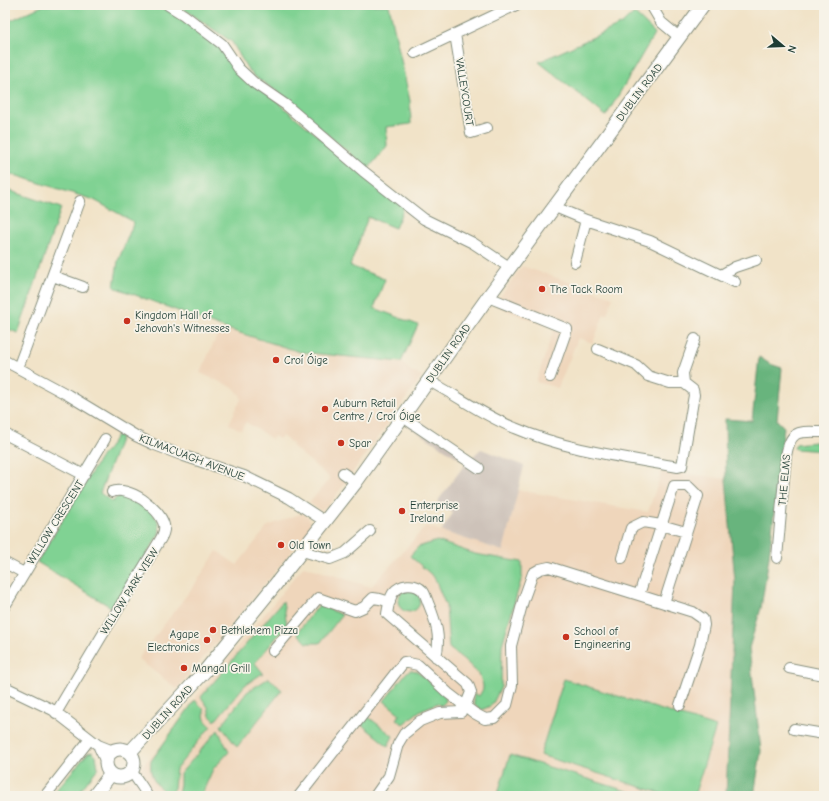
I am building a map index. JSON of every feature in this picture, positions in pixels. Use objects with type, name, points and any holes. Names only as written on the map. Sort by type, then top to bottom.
[{"type":"main road","name":"DUBLIN ROAD","points":[[130,752],[205,671],[326,522],[429,381],[509,267],[703,5]]},
{"type":"main road","points":[[94,796],[110,762],[121,749],[130,752],[134,760],[134,768],[124,777],[115,776],[110,762]]},
{"type":"street","points":[[168,5],[184,15],[222,44],[239,69],[254,83],[286,105],[363,171],[424,219],[474,243],[509,267]]},
{"type":"street","points":[[415,53],[516,5]]},
{"type":"street","points":[[651,5],[661,22],[679,37]]},
{"type":"street","name":"VALLEYCOURT","points":[[456,34],[471,133],[487,128]]},
{"type":"street","points":[[18,368],[80,202]]},
{"type":"street","points":[[555,206],[586,220],[650,241],[735,282]]},
{"type":"street","points":[[575,262],[586,220]]},
{"type":"street","points":[[721,275],[735,267],[756,260]]},
{"type":"street","points":[[53,276],[83,287]]},
{"type":"street","points":[[488,296],[567,329],[550,377]]},
{"type":"street","points":[[684,383],[684,373],[695,338]]},
{"type":"street","points":[[429,381],[491,418],[515,429],[556,444],[678,467],[683,465],[694,395],[693,390],[684,383],[670,382],[648,376],[636,365],[598,349]]},
{"type":"street","name":"KILMACUAGH AVENUE","points":[[5,361],[68,395],[136,436],[184,456],[244,476],[289,498],[326,522]]},
{"type":"street","points":[[403,417],[479,468]]},
{"type":"street","name":"THE ELMS","points":[[777,558],[786,456],[790,440],[794,435],[799,433],[824,432]]},
{"type":"street","points":[[5,434],[84,475]]},
{"type":"street","name":"WILLOW CRESCENT","points":[[5,606],[105,439]]},
{"type":"street","points":[[343,473],[356,482]]},
{"type":"street","points":[[639,595],[674,486],[688,486],[698,496],[664,603]]},
{"type":"street","name":"WILLOW PARK VIEW","points":[[56,713],[164,531],[162,520],[147,503],[122,490],[112,492]]},
{"type":"street","points":[[622,558],[631,528],[643,522],[686,532]]},
{"type":"street","points":[[302,551],[330,559],[345,554],[370,531]]},
{"type":"street","points":[[5,562],[24,573]]},
{"type":"street","points":[[299,796],[404,662],[418,665],[462,705],[485,719],[494,718],[507,705],[512,685],[511,646],[523,601],[533,572],[540,568],[549,567],[639,595],[693,612],[703,619],[704,625],[700,645],[680,705]]},
{"type":"street","points":[[375,796],[389,776],[398,744],[404,734],[420,721],[440,713],[461,712],[462,705],[467,702],[471,692],[468,684],[436,657],[387,614],[393,593],[400,588],[410,584],[419,587],[424,592],[438,630],[439,640],[436,657]]},
{"type":"street","points":[[273,651],[318,598],[355,611],[364,606],[373,598],[390,602]]},
{"type":"street","points":[[789,668],[824,675]]},
{"type":"street","points":[[5,687],[56,713],[94,742],[110,762]]},
{"type":"street","points":[[794,729],[824,734]]},
{"type":"street","points":[[45,796],[94,742]]},
{"type":"street","points":[[132,771],[136,780],[146,791],[147,796]]},
{"type":"shaded area","points":[[522,266],[613,297],[607,314],[604,314],[593,343],[578,338],[558,388],[536,382],[554,328],[510,312],[495,304]]},
{"type":"shaded area","points":[[221,327],[300,352],[401,362],[411,371],[422,376],[331,502],[321,511],[309,503],[330,478],[292,446],[293,444],[282,436],[279,439],[274,436],[272,439],[246,422],[241,430],[229,424],[241,399],[240,395],[234,388],[200,373]]},
{"type":"shaded area","points":[[413,417],[472,457],[481,449],[524,466],[503,551],[441,531],[453,513],[437,502],[466,463],[407,425]]},
{"type":"shaded area","points":[[662,470],[726,479],[735,581],[726,796],[112,796],[121,789],[123,784],[157,751],[191,703],[304,566],[371,587],[426,526],[503,551],[517,490],[648,512]]},
{"type":"shaded area","points":[[302,513],[310,520],[308,532],[177,689],[138,659],[195,584],[217,551],[237,565],[268,526]]},
{"type":"green space","points":[[44,5],[159,5],[206,35],[288,111],[404,207],[395,228],[368,217],[350,266],[385,279],[374,308],[418,325],[401,362],[300,352],[221,327],[114,287],[118,261],[134,222],[94,200],[5,172],[5,23]]},
{"type":"green space","points":[[178,5],[389,5],[410,101],[411,124],[386,127],[387,146],[368,169],[279,93],[254,76],[247,68],[232,42]]},
{"type":"green space","points":[[634,13],[655,33],[606,116],[539,62],[622,24]]},
{"type":"green space","points":[[5,189],[61,208],[18,333],[5,328]]},
{"type":"green space","points":[[759,357],[770,364],[782,368],[777,420],[784,427],[769,557],[761,608],[749,648],[761,751],[754,796],[726,796],[735,581],[726,479],[725,419],[752,421]]},
{"type":"green space","points":[[117,435],[121,437],[100,493],[112,502],[116,498],[123,495],[136,501],[154,515],[160,527],[159,534],[114,609],[37,562],[102,455]]},
{"type":"green space","points":[[824,441],[824,451],[795,449],[794,447],[796,444]]},
{"type":"green space","points":[[437,541],[475,554],[522,562],[522,577],[502,645],[501,687],[492,705],[482,710],[474,704],[474,693],[479,696],[483,689],[480,677],[470,665],[449,648],[446,606],[434,577],[410,556],[418,547]]},
{"type":"green space","points":[[409,590],[417,593],[420,601],[417,609],[409,612],[401,609],[398,601],[401,593]]},
{"type":"green space","points":[[283,601],[287,625],[255,663],[263,673],[245,685],[215,721],[210,716],[208,707],[201,697]]},
{"type":"green space","points":[[319,605],[342,615],[320,643],[307,643],[297,633]]},
{"type":"green space","points":[[411,670],[417,671],[445,696],[446,701],[441,706],[438,703],[421,710],[403,724],[396,719],[400,714],[384,701],[407,672]]},
{"type":"green space","points":[[269,678],[282,690],[237,747],[221,726],[247,692]]},
{"type":"green space","points":[[564,679],[716,727],[694,796],[669,796],[540,755]]},
{"type":"green space","points":[[195,700],[203,708],[205,719],[211,726],[176,769],[174,788],[169,796],[154,781],[151,772],[151,761]]},
{"type":"green space","points":[[367,716],[393,736],[388,746],[361,724]]},
{"type":"green space","points":[[218,730],[229,752],[213,769],[201,796],[178,796],[180,774]]},
{"type":"green space","points":[[92,752],[96,756],[98,768],[76,796],[51,796],[88,753]]},
{"type":"green space","points":[[510,755],[643,796],[497,796]]},
{"type":"place","name":"The Tack Room","points":[[542,289]]},
{"type":"place","name":"Kingdom Hall of Jehovah's Witnesses","points":[[127,321]]},
{"type":"place","name":"Croí Óige","points":[[276,360]]},
{"type":"place","name":"Auburn Retail Centre / Croí Óige","points":[[325,409]]},
{"type":"place","name":"Spar","points":[[341,443]]},
{"type":"place","name":"Enterprise Ireland","points":[[402,511]]},
{"type":"place","name":"Old Town","points":[[281,545]]},
{"type":"place","name":"Bethlehem Pizza","points":[[213,630]]},
{"type":"place","name":"School of Engineering","points":[[566,637]]},
{"type":"place","name":"Agape Electronics","points":[[207,640]]},
{"type":"place","name":"Mangal Grill","points":[[184,668]]}]
